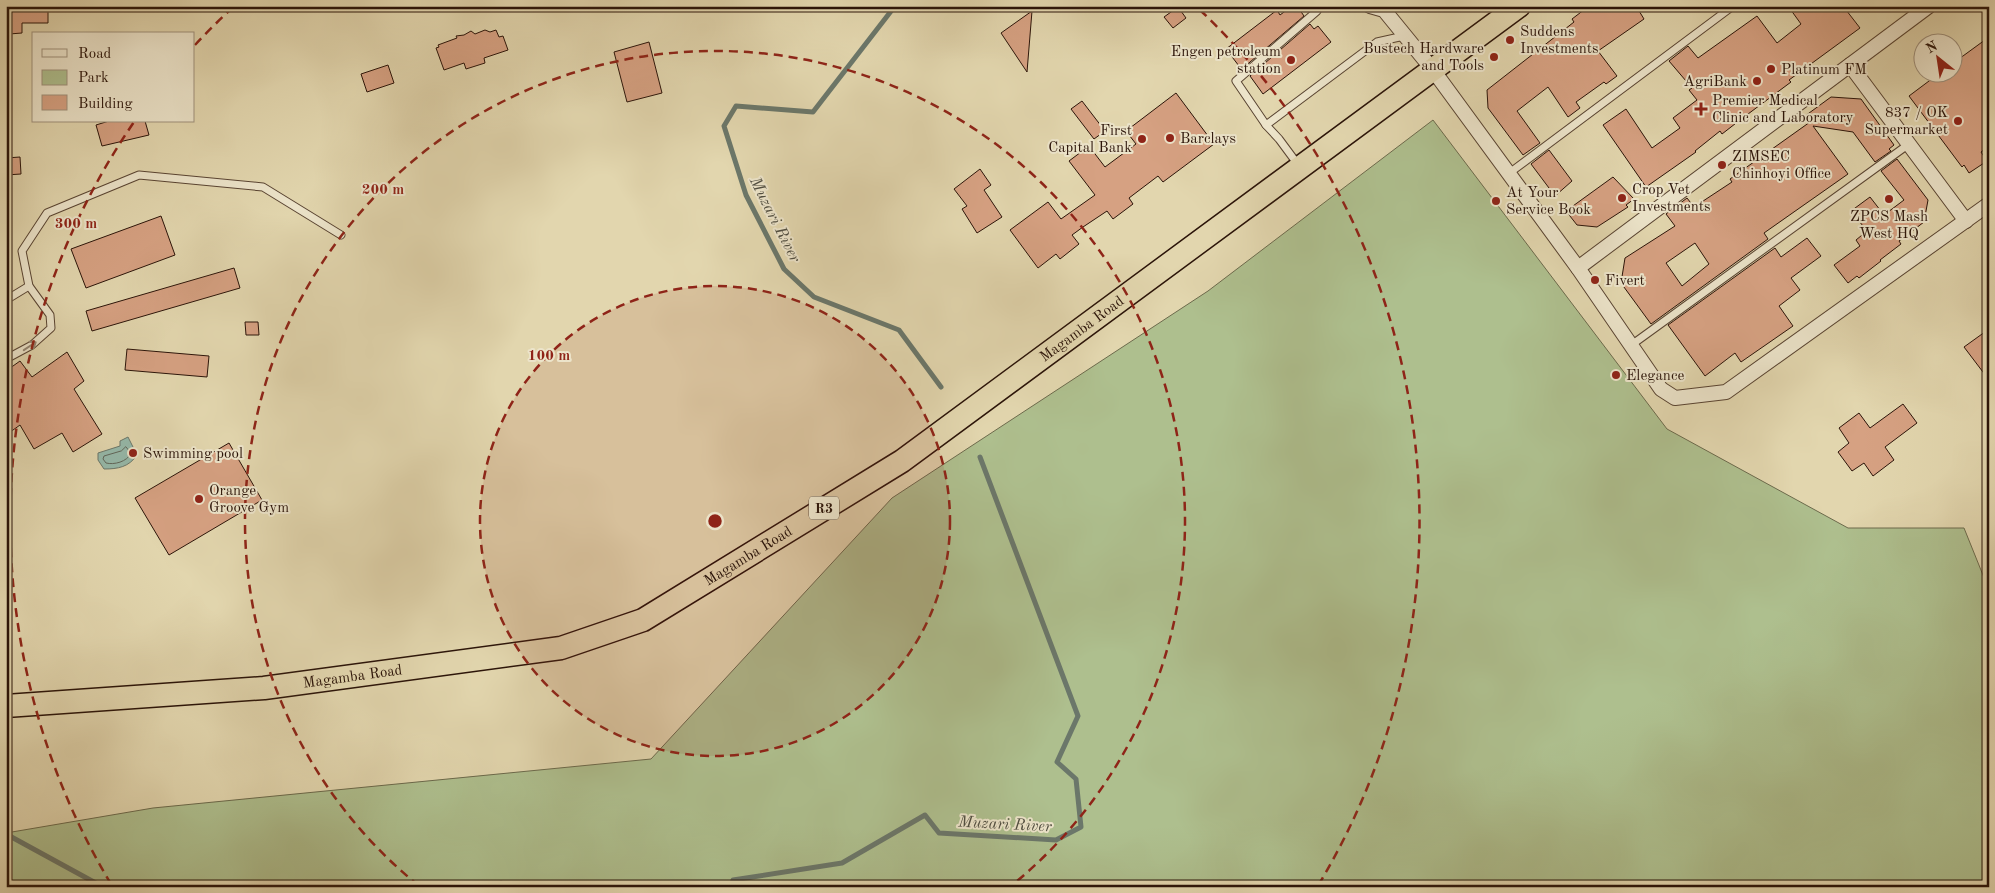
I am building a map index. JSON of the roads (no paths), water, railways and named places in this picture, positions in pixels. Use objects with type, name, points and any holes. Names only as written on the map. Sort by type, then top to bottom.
[{"type":"highway","name":"Magamba Road","points":[[6,706],[264,688],[561,648],[643,620],[902,460],[1519,6]]},
{"type":"street","points":[[1381,7],[1433,70],[1578,268],[1629,346],[1661,389],[1675,398],[1726,392],[1989,204]]},
{"type":"street","points":[[1578,268],[1850,66],[1925,7]]},
{"type":"street","points":[[1850,66],[1966,221]]},
{"type":"lane","points":[[1301,168],[1266,125],[1236,81],[1317,11],[1320,6]]},
{"type":"lane","points":[[1508,174],[1733,6]]},
{"type":"lane","points":[[1266,125],[1377,42],[1404,36]]},
{"type":"lane","points":[[1629,346],[1909,144]]},
{"type":"lane","points":[[6,359],[32,345],[51,328],[50,315],[29,286],[22,251],[47,213],[139,175],[263,187],[341,235]]},
{"type":"lane","points":[[6,300],[29,286]]},
{"type":"water","points":[[128,437],[137,455],[134,459],[123,466],[104,469],[98,460],[98,453],[120,446],[120,441]]},
{"type":"waterway","name":"Muzari River","points":[[895,6],[813,112],[736,106],[724,126],[746,195],[784,269],[814,297],[899,330],[941,387]]},
{"type":"waterway","name":"Muzari River","points":[[731,887],[733,880],[842,863],[925,815],[939,833],[1056,840],[1081,827],[1076,779],[1057,762],[1078,716],[980,457]]},
{"type":"waterway","name":"Muzari River","points":[[6,834],[103,887]]},
{"type":"waterway","name":"Muzari River","points":[[491,887],[501,883],[508,887]]},
{"type":"place","name":"Suddens Investments","points":[[1510,40]]},
{"type":"place","name":"Bustech Hardware and Tools","points":[[1494,57]]},
{"type":"place","name":"Engen petroleum station","points":[[1291,60]]},
{"type":"place","name":"Platinum FM","points":[[1771,69]]},
{"type":"place","name":"AgriBank","points":[[1757,81]]},
{"type":"place","name":"Premier Medical Clinic and Laboratory","points":[[1701,109]]},
{"type":"place","name":"837 / OK Supermarket","points":[[1958,121]]},
{"type":"place","name":"Barclays","points":[[1170,138]]},
{"type":"place","name":"First Capital Bank","points":[[1142,139]]},
{"type":"place","name":"ZIMSEC Chinhoyi Office","points":[[1722,165]]},
{"type":"place","name":"Crop Vet Investments","points":[[1622,198]]},
{"type":"place","name":"ZPCS Mash West HQ","points":[[1889,199]]},
{"type":"place","name":"At Your Service Book","points":[[1496,201]]},
{"type":"place","name":"Fivert","points":[[1595,280]]},
{"type":"place","name":"Elegance","points":[[1616,375]]},
{"type":"place","name":"Swimming pool","points":[[133,453]]},
{"type":"place","name":"Orange Groove Gym","points":[[199,499]]}]
